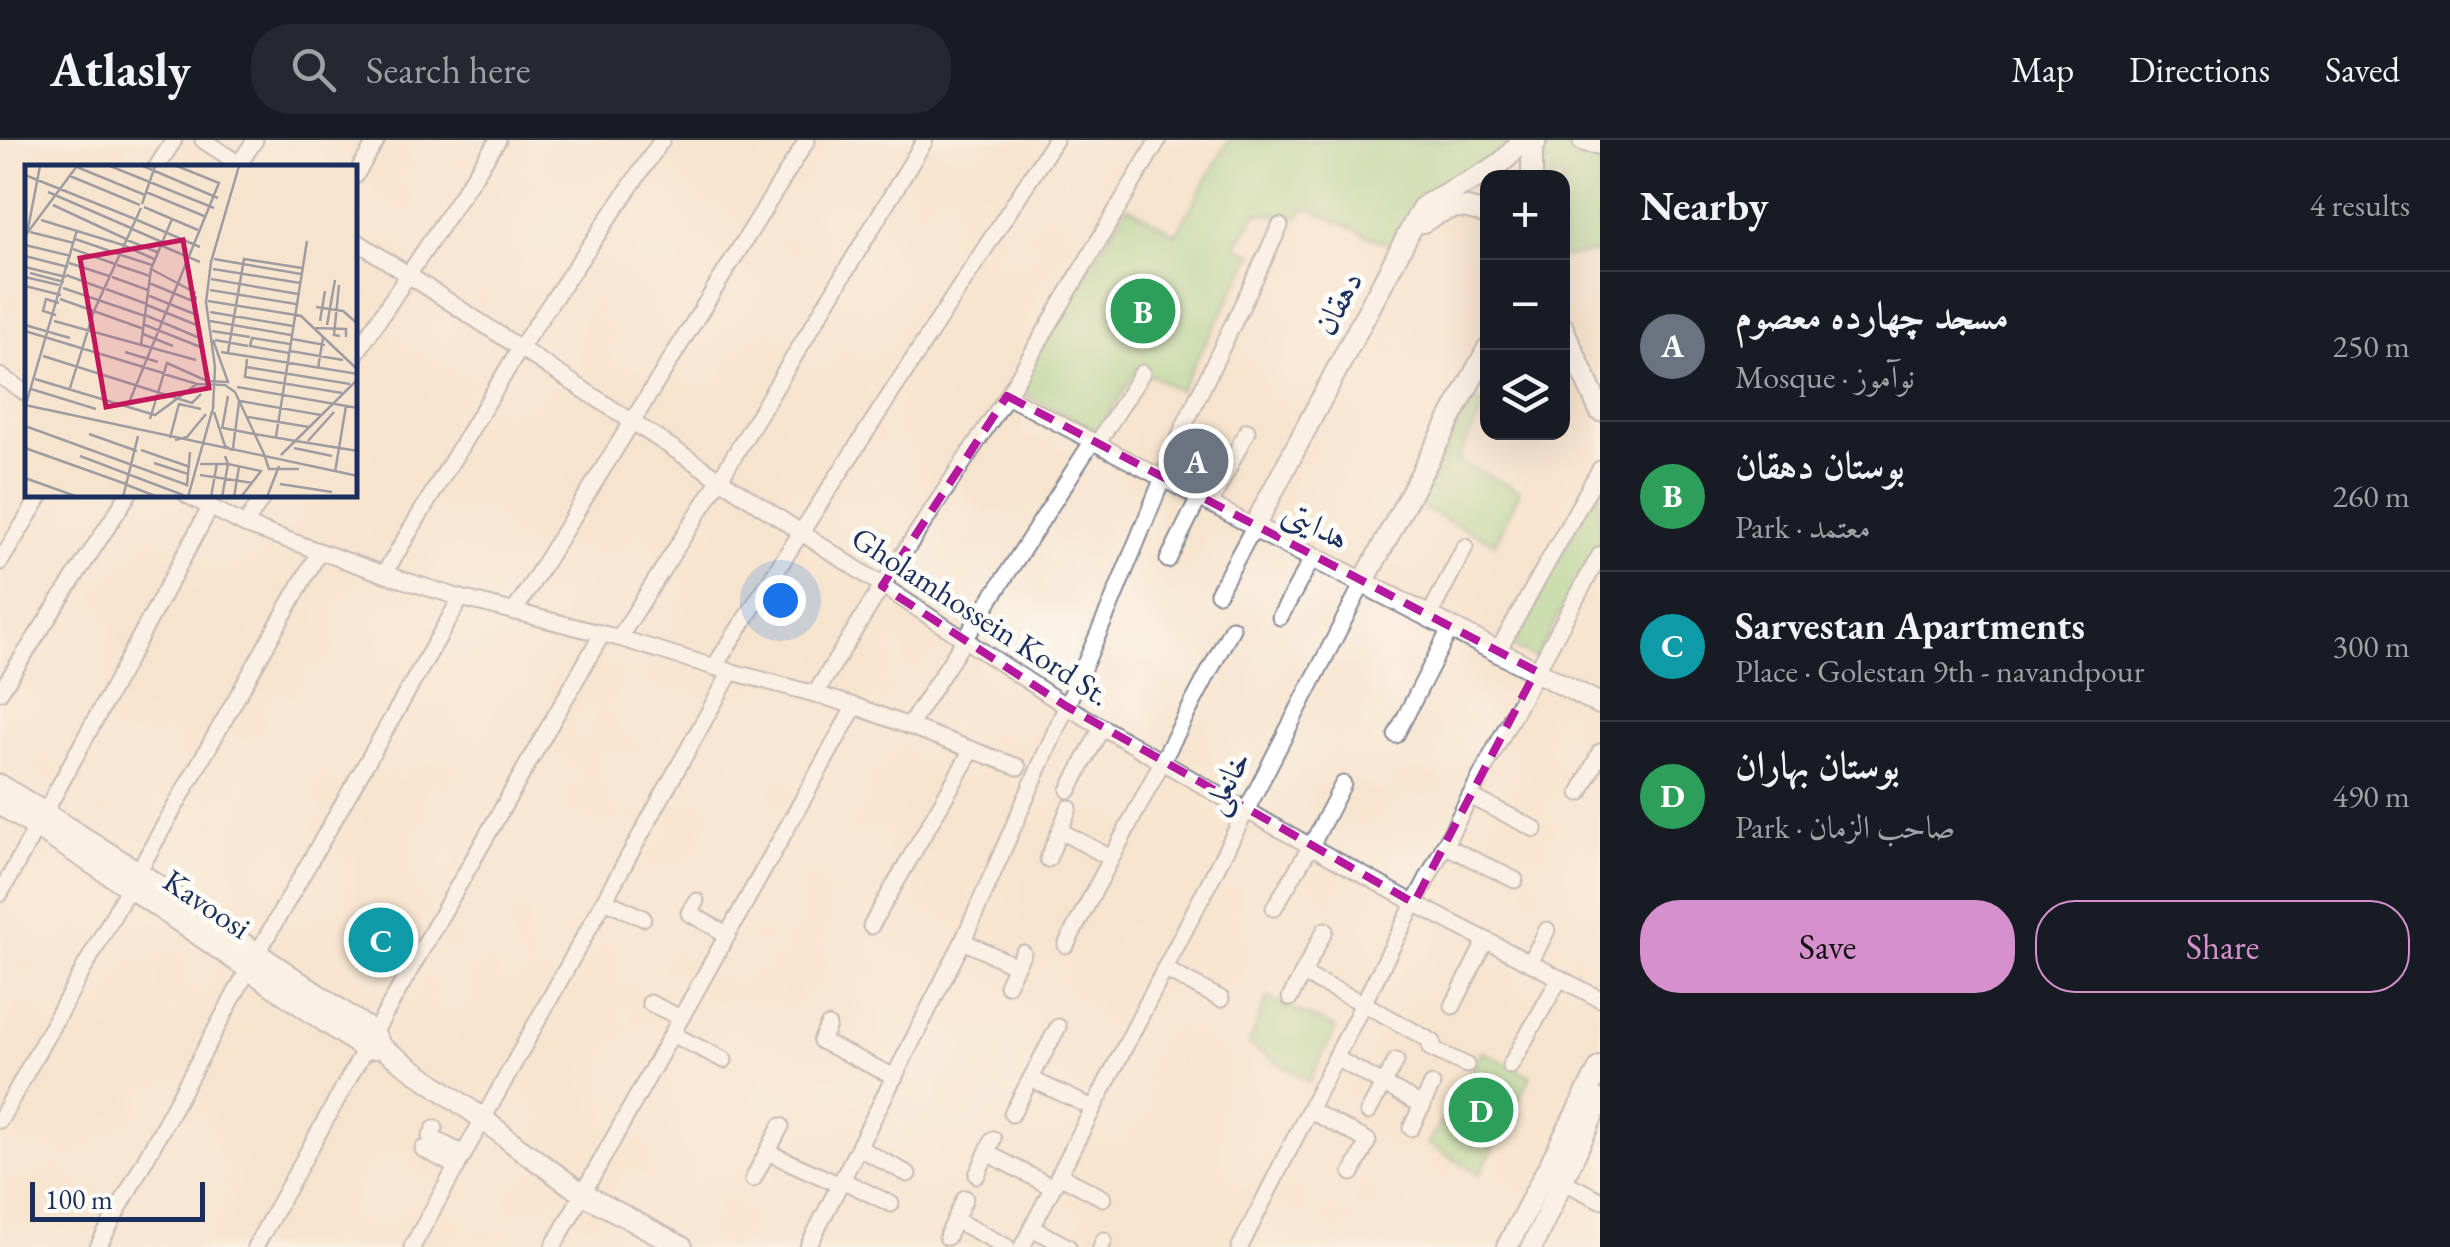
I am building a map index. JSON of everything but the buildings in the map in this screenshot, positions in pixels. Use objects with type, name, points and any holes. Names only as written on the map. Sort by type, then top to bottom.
[{"type":"highway","points":[[1584,140],[1600,144]]},
{"type":"main road","points":[[1526,145],[1531,170]]},
{"type":"main road","name":"دهقان","points":[[1254,526],[1422,208],[1526,145]]},
{"type":"main road","points":[[1410,232],[1449,208],[1480,212]]},
{"type":"main road","points":[[1570,344],[1600,411]]},
{"type":"main road","name":"خانعلی","points":[[1363,582],[1487,350]]},
{"type":"main road","name":"هدایتی","points":[[1254,526],[1600,704]]},
{"type":"main road","name":"Kavoosi","points":[[0,785],[40,821]]},
{"type":"main road","name":"Kavoosi","points":[[0,804],[40,821],[253,960],[483,1119],[647,1239],[682,1247]]},
{"type":"main road","points":[[1507,1247],[1600,1067]]},
{"type":"main road","points":[[1532,1247],[1600,1100]]},
{"type":"street","points":[[158,165],[174,140]]},
{"type":"street","points":[[203,140],[240,165]]},
{"type":"street","points":[[242,165],[254,140]]},
{"type":"street","points":[[358,171],[378,140]]},
{"type":"street","points":[[358,350],[498,140]]},
{"type":"street","points":[[384,574],[520,348],[662,140]]},
{"type":"street","points":[[514,612],[807,140]]},
{"type":"street","points":[[619,638],[925,140]]},
{"type":"street","points":[[714,667],[1055,140]]},
{"type":"street","points":[[815,694],[1006,396],[1158,140]]},
{"type":"street","points":[[808,1247],[963,940],[1185,424],[1280,226]]},
{"type":"street","name":"Gholamhossein Kord St.","points":[[358,242],[1066,706],[1414,903],[1600,999]]},
{"type":"street","points":[[909,726],[1142,373]]},
{"type":"street","points":[[0,376],[22,390]]},
{"type":"street","name":"هدایتی","points":[[1006,396],[1254,526]]},
{"type":"street","points":[[1168,560],[1247,431]]},
{"type":"street","points":[[1498,651],[1600,469]]},
{"type":"street","points":[[0,562],[39,498]]},
{"type":"street","points":[[0,692],[126,498]]},
{"type":"street","points":[[192,498],[245,525],[384,574],[856,706],[1018,767]]},
{"type":"street","points":[[245,525],[262,498]]},
{"type":"street","points":[[0,894],[210,508]]},
{"type":"street","points":[[1218,592],[1254,526]]},
{"type":"street","points":[[1429,616],[1465,547]]},
{"type":"street","points":[[0,1120],[319,552]]},
{"type":"street","points":[[1240,1247],[1444,845],[1600,555]]},
{"type":"street","points":[[1280,618],[1313,557]]},
{"type":"street","name":"خانعلی","points":[[1022,1247],[1363,582]]},
{"type":"street","points":[[98,1247],[253,960],[461,598]]},
{"type":"street","points":[[1396,735],[1450,627]]},
{"type":"street","points":[[1066,944],[1232,628]]},
{"type":"street","points":[[255,1247],[374,1043],[602,634]]},
{"type":"street","points":[[412,1247],[731,672]]},
{"type":"street","points":[[553,1247],[856,706]]},
{"type":"street","points":[[1069,790],[1102,727]]},
{"type":"street","points":[[872,926],[972,750]]},
{"type":"street","points":[[1580,792],[1600,752]]},
{"type":"street","points":[[1274,908],[1343,784]]},
{"type":"street","points":[[1470,796],[1535,828]]},
{"type":"street","points":[[1048,859],[1069,808]]},
{"type":"street","points":[[1060,831],[1111,858]]},
{"type":"street","points":[[1444,845],[1515,880]]},
{"type":"street","points":[[605,900],[644,918]]},
{"type":"street","points":[[696,901],[688,914],[728,934]]},
{"type":"street","points":[[1290,998],[1325,930]]},
{"type":"street","points":[[1530,963],[1547,930]]},
{"type":"street","points":[[963,940],[1019,959],[1007,984]]},
{"type":"street","points":[[1453,1006],[1486,940]]},
{"type":"street","points":[[1164,969],[1221,999]]},
{"type":"street","points":[[1302,974],[1433,1042],[1430,1048],[1466,1064]]},
{"type":"street","points":[[1510,1066],[1560,978]]},
{"type":"street","points":[[650,1003],[681,1018]]},
{"type":"street","points":[[828,1026],[821,1041],[895,1077]]},
{"type":"street","points":[[1012,1114],[1058,1027]]},
{"type":"street","points":[[672,1034],[724,1060]]},
{"type":"street","points":[[1336,1058],[1424,1106]]},
{"type":"street","points":[[1368,1112],[1396,1061]]},
{"type":"street","points":[[1032,1079],[1092,1108]]},
{"type":"street","points":[[1411,1128],[1432,1085]]},
{"type":"street","points":[[1309,1110],[1368,1141],[1352,1173]]},
{"type":"street","points":[[753,1179],[781,1126]]},
{"type":"street","points":[[435,1128],[430,1137],[460,1160]]},
{"type":"street","points":[[977,1174],[990,1146],[1056,1181],[1103,1198]]},
{"type":"street","points":[[859,1148],[908,1174]]},
{"type":"street","points":[[423,1149],[460,1160]]},
{"type":"street","points":[[767,1152],[891,1204]]},
{"type":"street","points":[[1564,1182],[1600,1200]]},
{"type":"street","points":[[947,1237],[965,1198]]},
{"type":"street","points":[[954,1220],[1007,1247]]},
{"type":"street","points":[[1032,1228],[1068,1247]]},
{"type":"highlighted area","points":[[1007,396],[1536,671],[1414,903],[1066,706],[882,586]]},
{"type":"green space","points":[[1229,140],[1511,140],[1395,248],[1311,209],[1304,210],[1299,217],[1257,213],[1236,247],[1254,254],[1179,391],[1138,368],[1098,432],[1015,389],[1127,206],[1176,234]]},
{"type":"green space","points":[[1549,141],[1600,154],[1600,252],[1570,256],[1570,170],[1543,170]]},
{"type":"green space","points":[[1472,399],[1480,403],[1480,416],[1457,461],[1520,491],[1495,543],[1417,506]]},
{"type":"green space","points":[[1600,484],[1600,539],[1536,658],[1510,645]]},
{"type":"green space","points":[[1267,998],[1336,1028],[1309,1082],[1249,1045]]},
{"type":"green space","points":[[1482,1051],[1531,1076],[1480,1174],[1428,1144]]},
{"type":"place","name":"بوستان دهقان","points":[[1143,311]]},
{"type":"place","name":"مسجد چهارده معصوم","points":[[1196,461]]},
{"type":"place","name":"Sarvestan Apartments","points":[[381,940]]},
{"type":"place","name":"بوستان بهاران","points":[[1481,1110]]}]
